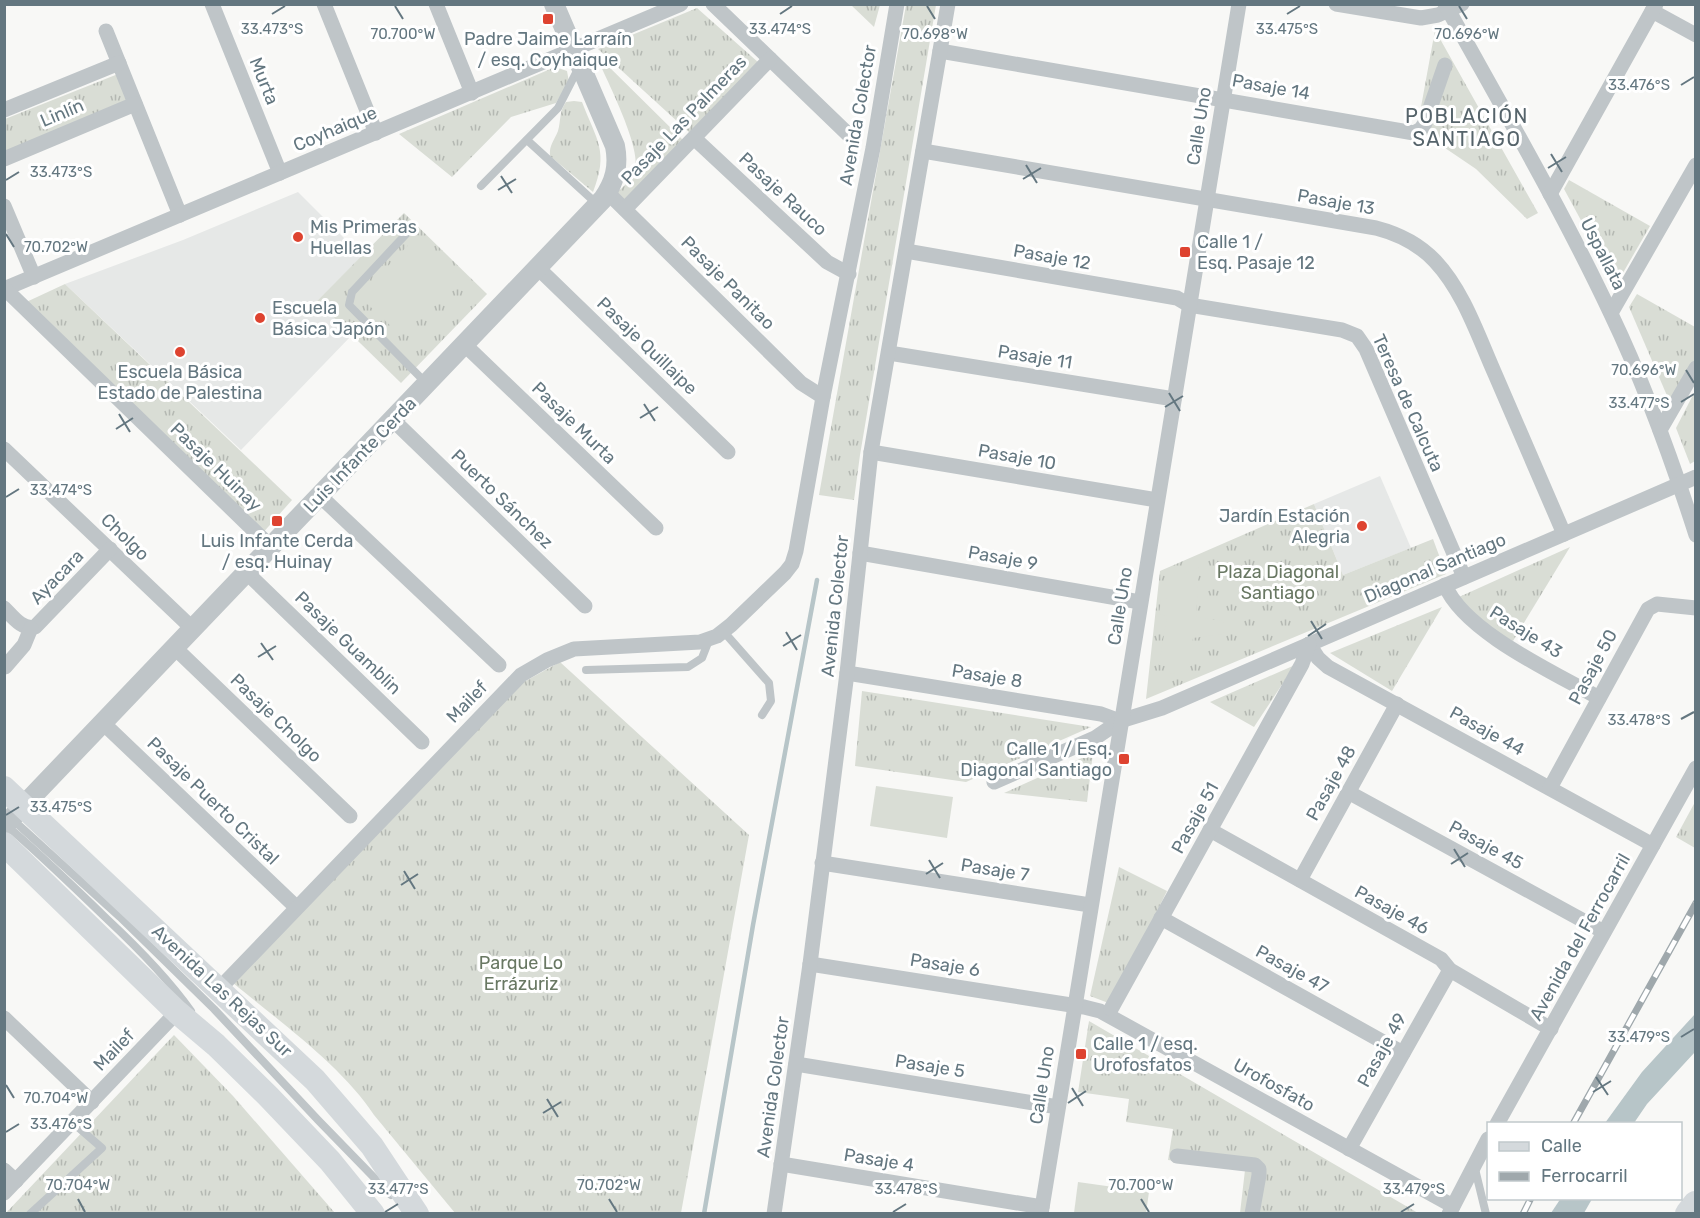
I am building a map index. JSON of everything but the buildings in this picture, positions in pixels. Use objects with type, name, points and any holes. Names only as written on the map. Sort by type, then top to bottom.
[{"type":"highway","points":[[1689,1214],[1695,1205]]},
{"type":"main road","name":"Avenida Las Rejas Sur","points":[[4,788],[9,822],[177,1012],[216,1044],[294,1122],[350,1184],[373,1214]]},
{"type":"main road","name":"Avenida Las Rejas Sur","points":[[9,822],[219,988],[295,1060],[334,1100],[372,1146],[417,1214]]},
{"type":"street","name":"Murta","points":[[212,4],[280,173]]},
{"type":"street","points":[[324,4],[376,133]]},
{"type":"street","points":[[436,4],[472,93]]},
{"type":"street","name":"Luis Infante Cerda","points":[[9,822],[603,199],[616,173],[617,155],[554,4]]},
{"type":"street","name":"Coyhaique","points":[[5,289],[472,93],[577,58],[681,4]]},
{"type":"street","points":[[713,4],[852,139]]},
{"type":"street","name":"Avenida Colector","points":[[796,551],[873,148],[897,4]]},
{"type":"street","name":"Avenida Colector","points":[[774,1214],[810,964],[847,673],[871,452],[948,4]]},
{"type":"street","name":"Calle Uno","points":[[1041,1210],[1239,4]]},
{"type":"street","points":[[1336,4],[1421,18],[1452,7]]},
{"type":"street","name":"Uspallata","points":[[1452,7],[1611,313],[1660,430],[1695,535]]},
{"type":"street","points":[[1550,194],[1654,8],[1695,35]]},
{"type":"street","points":[[106,31],[180,215]]},
{"type":"street","name":"Pasaje 14","points":[[940,51],[1414,133],[1425,123],[1445,65]]},
{"type":"street","name":"Pasaje Las Palmeras","points":[[625,209],[770,59]]},
{"type":"street","name":"Linlín","points":[[4,110],[119,63]]},
{"type":"street","name":"Linlín","points":[[4,159],[135,104]]},
{"type":"street","name":"Pasaje Rauco","points":[[694,138],[828,262],[849,274]]},
{"type":"street","name":"Pasaje 13","points":[[923,151],[1376,228],[1402,237],[1426,252],[1445,274],[1467,312],[1564,534]]},
{"type":"street","points":[[1611,313],[1695,165]]},
{"type":"street","name":"Pasaje Panitao","points":[[603,199],[625,209],[801,383],[824,397]]},
{"type":"street","points":[[4,206],[34,277]]},
{"type":"street","name":"Pasaje 12","points":[[906,251],[1177,298],[1189,305]]},
{"type":"street","name":"Pasaje Quillaipe","points":[[538,268],[728,452]]},
{"type":"street","name":"Pasaje Huinay","points":[[5,289],[271,548]]},
{"type":"street","name":"Teresa de Calcuta","points":[[1189,305],[1342,330],[1357,336],[1366,349],[1464,577]]},
{"type":"street","name":"Pasaje Murta","points":[[465,345],[656,528]]},
{"type":"street","name":"Pasaje 11","points":[[889,353],[1174,399]]},
{"type":"street","points":[[1660,430],[1695,368]]},
{"type":"street","name":"Puerto Sánchez","points":[[393,420],[585,606]]},
{"type":"street","name":"Cholgo","points":[[4,448],[193,629]]},
{"type":"street","name":"Pasaje 10","points":[[871,452],[1157,500]]},
{"type":"street","name":"Diagonal Santiago","points":[[994,782],[1095,738],[1120,721],[1162,708],[1695,477]]},
{"type":"street","points":[[321,496],[499,665]]},
{"type":"street","name":"Ayacara","points":[[5,667],[24,645],[31,628],[39,624],[110,549]]},
{"type":"street","name":"Mailef","points":[[219,988],[521,675],[547,660],[574,650],[709,640],[724,632],[785,573],[792,564],[796,551]]},
{"type":"street","name":"Pasaje 9","points":[[860,553],[1140,602]]},
{"type":"street","name":"Pasaje Guamblin","points":[[247,573],[423,742]]},
{"type":"street","name":"Pasaje 43","points":[[1445,585],[1453,602],[1481,629],[1599,698]]},
{"type":"street","name":"Pasaje 50","points":[[1550,788],[1647,609],[1657,604],[1695,608]]},
{"type":"street","name":"Ayacara","points":[[4,608],[22,625],[31,628]]},
{"type":"street","name":"Pasaje 44","points":[[1309,644],[1318,658],[1329,667],[1653,845]]},
{"type":"street","name":"Pasaje 51","points":[[1111,1009],[1302,664],[1309,644]]},
{"type":"street","name":"Pasaje Cholgo","points":[[175,648],[350,816]]},
{"type":"street","name":"Pasaje 8","points":[[847,673],[1101,714],[1120,721]]},
{"type":"street","name":"Pasaje 48","points":[[1300,880],[1396,704]]},
{"type":"street","name":"Pasaje Puerto Cristal","points":[[104,723],[296,907]]},
{"type":"street","name":"Avenida del Ferrocarril","points":[[1498,1122],[1695,768]]},
{"type":"street","name":"Pasaje 45","points":[[1348,792],[1604,932]]},
{"type":"street","name":"Pasaje 46","points":[[1210,830],[1441,959],[1450,970],[1551,1029]]},
{"type":"street","name":"Pasaje 7","points":[[822,863],[1090,905]]},
{"type":"street","name":"Pasaje 47","points":[[1161,918],[1403,1053]]},
{"type":"street","name":"Pasaje 6","points":[[810,964],[1074,1005]]},
{"type":"street","name":"Pasaje 49","points":[[1349,1149],[1450,970]]},
{"type":"street","name":"Urofosfato","points":[[1074,1005],[1108,1015],[1349,1149],[1451,1210]]},
{"type":"street","name":"Mailef","points":[[4,1193],[177,1012]]},
{"type":"street","points":[[4,1018],[92,1102]]},
{"type":"street","name":"Pasaje 5","points":[[796,1064],[1058,1107]]},
{"type":"street","points":[[1451,1210],[1487,1141]]},
{"type":"street","points":[[1177,1156],[1255,1165],[1259,1169],[1259,1174],[1252,1214]]},
{"type":"street","name":"Pasaje 4","points":[[781,1164],[1041,1210]]},
{"type":"street","points":[[4,1170],[16,1181]]},
{"type":"lane","points":[[481,186],[558,108],[577,58]]},
{"type":"lane","points":[[527,140],[603,199]]},
{"type":"lane","points":[[408,232],[352,292],[349,305],[427,384]]},
{"type":"lane","points":[[724,632],[769,683],[771,700],[762,715]]},
{"type":"lane","points":[[586,670],[688,667],[702,658],[709,640]]},
{"type":"lane","points":[[9,822],[177,990],[216,1044]]},
{"type":"lane","points":[[9,822],[120,917],[214,1009],[409,1214]]},
{"type":"lane","points":[[30,1214],[102,1148],[72,1122]]},
{"type":"lane","points":[[1474,1164],[1486,1214]]},
{"type":"shaded area","points":[[298,192],[362,256],[317,301],[352,335],[241,450],[65,284],[183,240]]},
{"type":"shaded area","name":"Jardín Estación Alegria","points":[[1380,476],[1411,548],[1343,575],[1314,504]]},
{"type":"shaded area","points":[[1695,1014],[1695,1052],[1647,1104],[1635,1122],[1606,1122],[1642,1072]]},
{"type":"shaded area","points":[[1560,1200],[1591,1200],[1584,1213],[1551,1213]]},
{"type":"green space","points":[[851,5],[880,5],[874,27]]},
{"type":"green space","points":[[906,5],[936,5],[854,500],[819,495]]},
{"type":"green space","points":[[697,8],[759,63],[690,133],[598,49]]},
{"type":"green space","points":[[1435,30],[1538,213],[1527,219],[1476,169],[1417,129]]},
{"type":"green space","points":[[595,53],[683,140],[625,204],[615,195],[634,173],[636,159],[628,129]]},
{"type":"green space","points":[[555,67],[567,71],[569,82],[556,103],[511,117],[452,177],[399,134]]},
{"type":"green space","points":[[118,74],[129,102],[5,152],[5,119]]},
{"type":"green space","points":[[566,102],[582,102],[599,146],[600,166],[593,192],[550,156],[562,109]]},
{"type":"green space","points":[[1569,180],[1650,226],[1616,285],[1564,189]]},
{"type":"green space","points":[[404,213],[487,294],[401,383],[317,301]]},
{"type":"green space","points":[[418,235],[455,271],[396,331],[359,296]]},
{"type":"green space","points":[[65,284],[292,500],[261,535],[22,304]]},
{"type":"green space","points":[[1637,294],[1695,327],[1695,360],[1671,405],[1629,307]]},
{"type":"green space","points":[[1695,391],[1695,461],[1690,464],[1676,428]]},
{"type":"green space","name":"Plaza Diagonal Santiago","points":[[1314,504],[1343,575],[1433,539],[1446,574],[1146,699],[1160,571]]},
{"type":"green space","points":[[1570,547],[1513,641],[1486,627],[1459,597]]},
{"type":"green space","points":[[1199,567],[1196,617],[1224,621],[1223,634],[1193,638],[1189,669],[1171,674],[1166,666],[1159,665],[1167,616],[1159,614],[1161,599],[1167,598],[1167,590],[1187,580],[1184,574]]},
{"type":"green space","points":[[1442,607],[1392,691],[1330,653]]},
{"type":"green space","name":"Parque Lo Errázuriz","points":[[560,662],[749,835],[681,1213],[455,1213],[345,1079],[309,1045],[233,983],[522,683]]},
{"type":"green space","points":[[1295,665],[1254,727],[1210,702]]},
{"type":"green space","points":[[862,691],[1091,727],[966,782],[855,766]]},
{"type":"green space","points":[[1093,753],[1087,802],[1004,793]]},
{"type":"green space","points":[[876,786],[953,797],[947,838],[870,826]]},
{"type":"green space","points":[[1695,802],[1696,848],[1676,837]]},
{"type":"green space","points":[[1119,867],[1167,891],[1111,1004],[1090,996]]},
{"type":"green space","points":[[1089,1021],[1418,1213],[1240,1213],[1245,1170],[1168,1160],[1173,1129],[1126,1122],[1129,1099],[1078,1092]]},
{"type":"green space","points":[[174,1035],[233,1096],[335,1213],[5,1214]]},
{"type":"green space","points":[[1078,1182],[1149,1192],[1146,1213],[1074,1213]]},
{"type":"waterway","points":[[704,1214],[753,925],[817,580]]},
{"type":"railway","points":[[1574,1122],[1696,903]]},
{"type":"railway","points":[[1523,1214],[1530,1200]]},
{"type":"place","name":"Padre Jaime Larraín / esq. Coyhaique","points":[[548,19]]},
{"type":"place","name":"Mis Primeras Huellas","points":[[298,237]]},
{"type":"place","name":"Calle 1 / Esq. Pasaje 12","points":[[1185,252]]},
{"type":"place","name":"Escuela Básica Japón","points":[[260,318]]},
{"type":"place","name":"Escuela Básica Estado de Palestina","points":[[180,352]]},
{"type":"place","name":"Luis Infante Cerda / esq. Huinay","points":[[277,521]]},
{"type":"place","name":"Jardín Estación Alegria","points":[[1362,526]]},
{"type":"place","name":"Calle 1 / Esq. Diagonal Santiago","points":[[1124,759]]},
{"type":"place","name":"Calle 1 / esq. Urofosfatos","points":[[1081,1054]]},
{"type":"district","name":"POBLACIÓN SANTIAGO","points":[[1467,128]]}]
